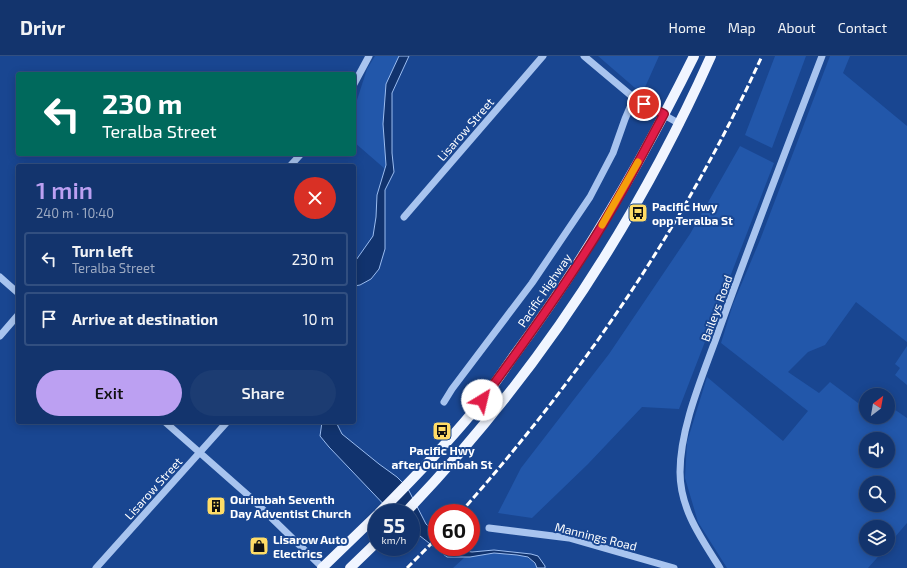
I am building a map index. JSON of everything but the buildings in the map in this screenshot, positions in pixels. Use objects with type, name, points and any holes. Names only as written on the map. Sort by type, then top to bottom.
[{"type":"main road","name":"Pacific Highway","points":[[388,504],[412,480],[472,413],[529,336],[582,258],[627,183],[694,56]]},
{"type":"main road","points":[[414,504],[443,474],[497,409],[563,320],[608,251],[680,124],[711,56]]},
{"type":"main road","points":[[323,568],[368,524]]},
{"type":"main road","points":[[350,568],[368,551]]},
{"type":"street","points":[[356,80],[369,56]]},
{"type":"street","name":"Lisarow Street","points":[[404,217],[543,56]]},
{"type":"street","points":[[584,56],[634,98],[680,124]]},
{"type":"street","name":"Baileys Road","points":[[720,568],[693,525],[684,501],[680,473],[683,438],[701,380],[728,304],[781,160],[822,56]]},
{"type":"street","name":"Pacific Highway","points":[[444,402],[452,389],[532,283],[590,197],[613,153],[634,98]]},
{"type":"street","points":[[292,164],[299,156]]},
{"type":"street","points":[[0,277],[16,291]]},
{"type":"street","points":[[0,336],[16,317]]},
{"type":"street","points":[[167,424],[250,497],[323,568]]},
{"type":"street","name":"Lisarow Street","points":[[96,568],[225,424]]},
{"type":"street","name":"Mannings Road","points":[[488,528],[569,538],[674,568]]},
{"type":"shaded area","points":[[375,56],[399,56],[386,84],[385,169],[356,144],[356,101],[367,69]]},
{"type":"shaded area","points":[[399,56],[409,56],[392,93],[392,153],[394,172],[385,190],[385,249],[379,269],[371,279],[356,286],[356,260],[373,236],[377,195],[386,165],[383,124],[386,84]]},
{"type":"shaded area","points":[[598,56],[659,56],[642,94]]},
{"type":"shaded area","points":[[775,56],[806,56],[772,148],[745,135]]},
{"type":"shaded area","points":[[830,56],[850,56],[843,73],[907,126],[907,342],[856,302],[825,345],[808,352],[788,372],[819,393],[830,382],[859,404],[859,424],[895,424],[895,410],[907,418],[907,523],[895,537],[895,520],[859,520],[859,556],[879,556],[868,568],[727,568],[698,522],[685,478],[687,442],[707,377],[783,441],[808,411],[721,343],[733,304],[760,240]]},
{"type":"shaded area","points":[[740,146],[774,163],[679,409],[642,407],[588,464],[532,518],[498,513],[521,468],[609,354],[690,234]]},
{"type":"shaded area","points":[[907,346],[907,385],[895,375],[900,368],[895,364]]},
{"type":"shaded area","points":[[322,424],[337,424],[342,434],[397,477],[407,487],[416,504],[383,504],[320,436]]},
{"type":"shaded area","points":[[420,512],[428,526],[428,542],[420,536]]},
{"type":"shaded area","points":[[494,550],[531,554],[538,556],[545,568],[537,568],[535,563],[528,557],[494,553],[480,555],[480,551]]},
{"type":"shaded area","points":[[494,553],[524,556],[534,563],[537,568],[453,568],[465,557]]},
{"type":"shaded area","points":[[446,556],[476,556],[470,557]]},
{"type":"railway","points":[[468,504],[505,461],[548,407],[628,296],[700,179],[762,56]]},
{"type":"railway","points":[[407,568],[428,547]]},
{"type":"slow traffic","points":[[602,225],[638,162]]},
{"type":"place","name":"Pacific Hwy opp Teralba St","points":[[638,213]]},
{"type":"place","name":"Pacific Hwy after Ourimbah St","points":[[442,431]]},
{"type":"place","name":"Ourimbah Seventh Day Adventist Church","points":[[216,506]]},
{"type":"place","name":"Lisarow Auto Electrics","points":[[259,546]]},
{"type":"route","points":[[482,400],[529,336],[582,258],[627,183],[664,114],[644,104]]}]
